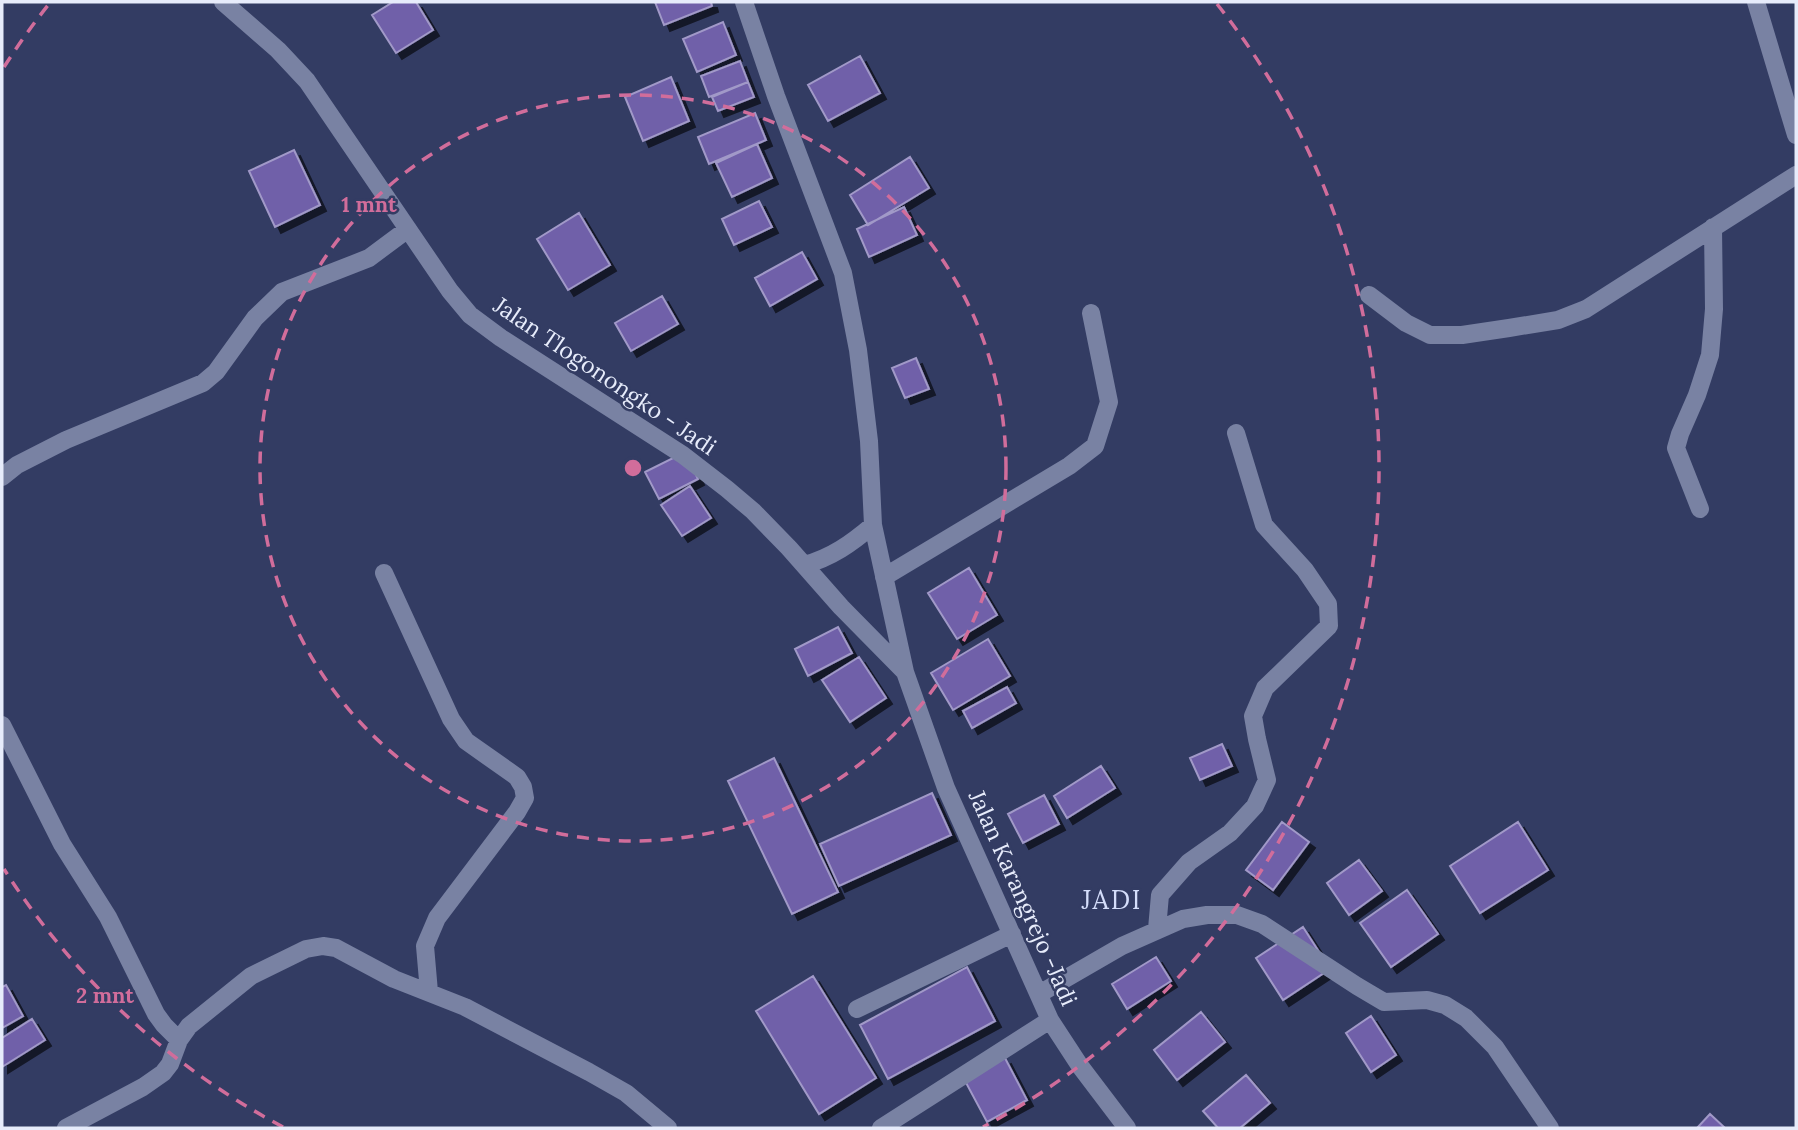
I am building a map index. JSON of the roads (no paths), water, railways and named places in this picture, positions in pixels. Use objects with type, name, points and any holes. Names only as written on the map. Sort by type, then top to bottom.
[{"type":"street","name":"Jalan Tlogonongko - Jadi","points":[[223,2],[278,50],[307,81],[450,292],[470,315],[501,338],[683,455],[727,489],[753,511],[905,672]]},
{"type":"street","name":"Jalan Karangrejo -Jadi","points":[[744,2],[776,96],[843,273],[858,350],[869,441],[873,525],[905,672],[946,788],[1050,1020],[1080,1066],[1127,1128]]},
{"type":"street","points":[[1756,2],[1796,135]]},
{"type":"street","points":[[1369,295],[1406,323],[1430,335],[1462,335],[1558,320],[1586,309],[1796,175]]},
{"type":"street","points":[[1700,509],[1676,448],[1710,355],[1714,309],[1713,227]]},
{"type":"street","points":[[2,477],[17,465],[66,440],[203,383],[216,372],[255,318],[282,292],[369,258],[408,229]]},
{"type":"street","points":[[884,577],[1069,466],[1095,446],[1109,402],[1091,313]]},
{"type":"street","points":[[1157,929],[1160,895],[1189,862],[1230,833],[1255,806],[1267,780],[1253,716],[1265,688],[1329,626],[1328,604],[1305,570],[1264,525],[1236,433]]},
{"type":"street","points":[[804,565],[835,553],[873,525]]},
{"type":"street","points":[[384,572],[451,719],[466,741],[517,777],[523,787],[524,798],[517,812],[437,918],[425,946],[429,992]]},
{"type":"street","points":[[2,725],[62,844],[108,917],[156,1014],[179,1040]]},
{"type":"street","points":[[1039,994],[1157,929],[1183,919],[1207,915],[1237,915],[1262,924],[1384,1002],[1427,1000],[1445,1005],[1466,1018],[1495,1047],[1550,1128]]},
{"type":"street","points":[[857,1009],[1012,934]]},
{"type":"street","points":[[66,1128],[143,1087],[163,1073],[189,1026],[251,976],[306,949],[323,946],[336,948],[394,979],[465,1007],[626,1093],[668,1128]]},
{"type":"street","points":[[881,1128],[1050,1020]]},
{"type":"district","name":"JADI","points":[[1112,900]]}]
